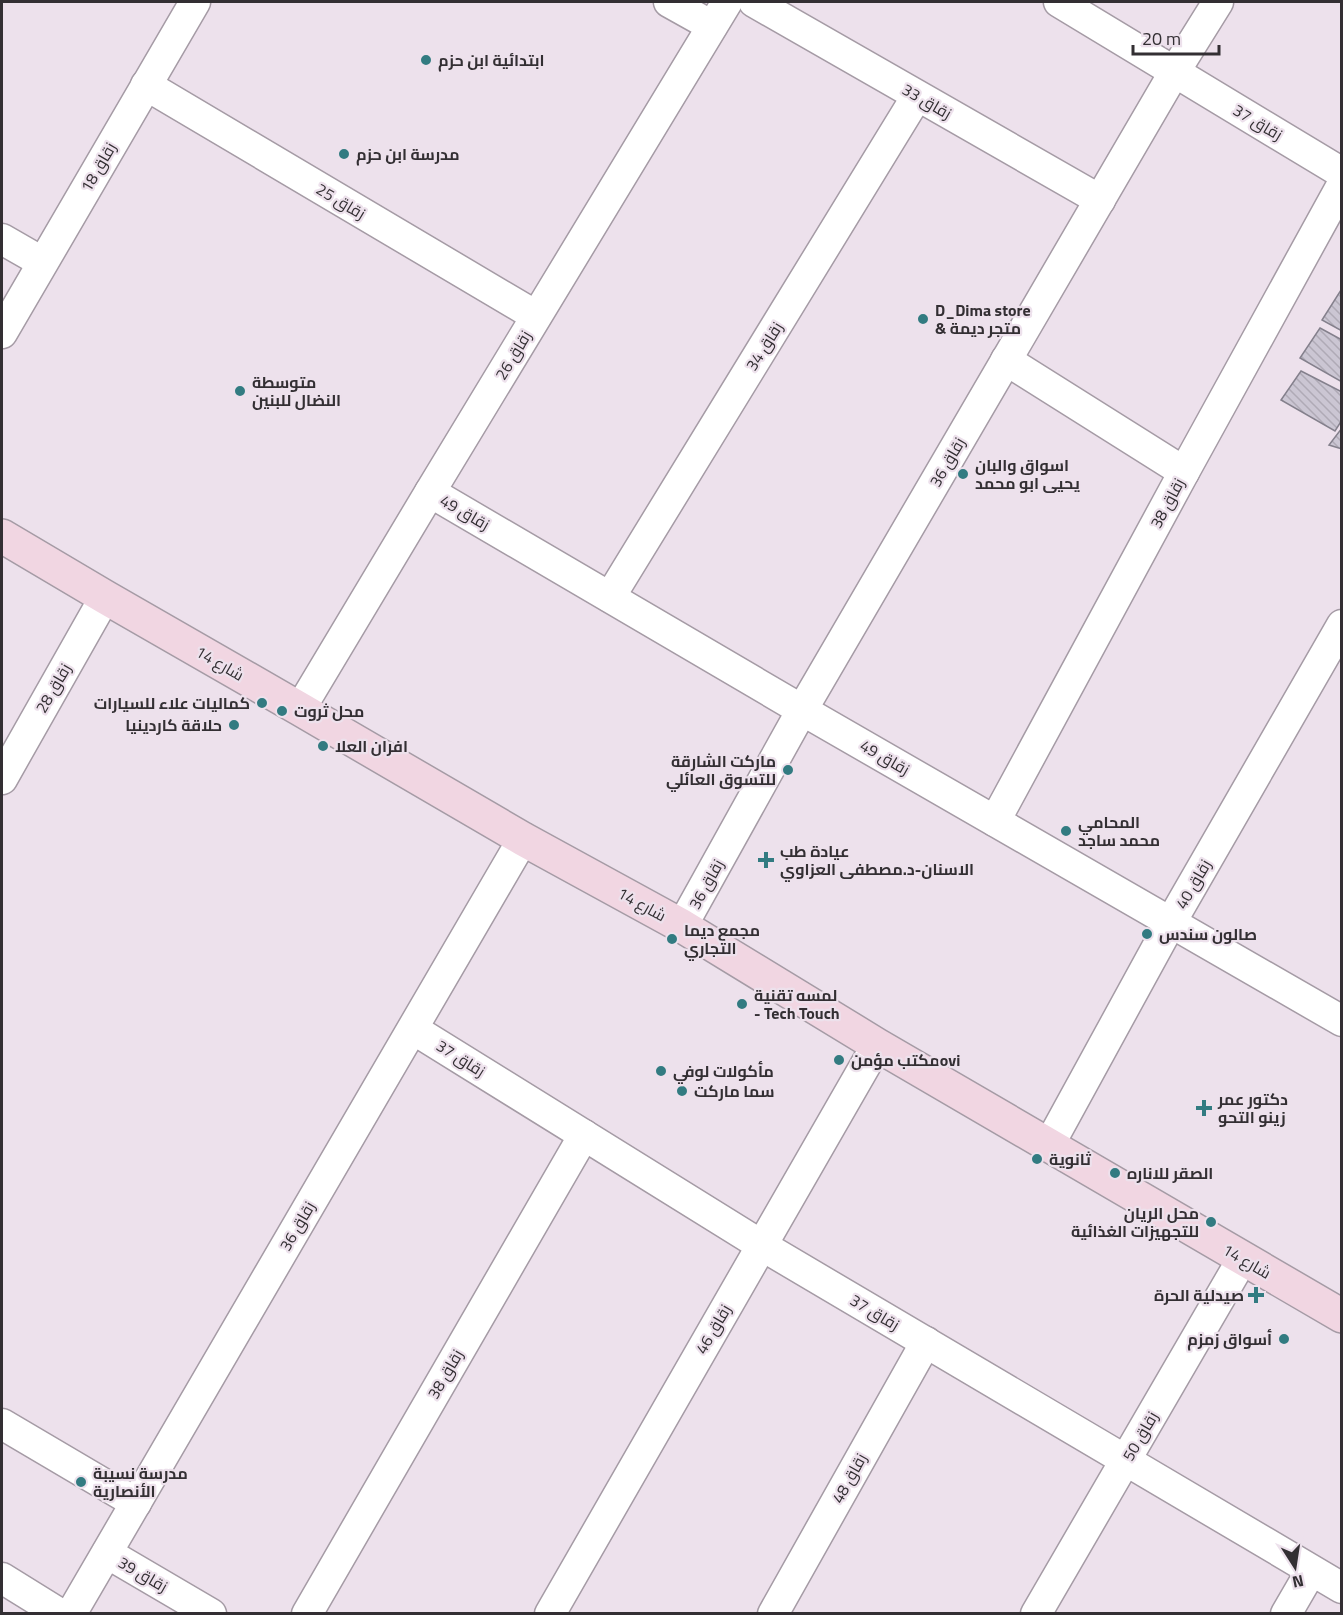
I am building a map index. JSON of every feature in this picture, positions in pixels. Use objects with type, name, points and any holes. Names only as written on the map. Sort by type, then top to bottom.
[{"type":"street","name":"زقاق 18","points":[[2,333],[195,2]]},
{"type":"street","points":[[669,2],[720,14]]},
{"type":"street","name":"زقاق 33","points":[[754,2],[1100,200]]},
{"type":"street","name":"زقاق 37","points":[[1059,2],[1341,173]]},
{"type":"street","name":"زقاق 36","points":[[682,926],[802,710],[1175,71],[1218,2]]},
{"type":"street","name":"زقاق 26","points":[[300,709],[720,14]]},
{"type":"street","name":"زقاق 25","points":[[146,85],[536,316]]},
{"type":"street","name":"زقاق 34","points":[[610,597],[917,96]]},
{"type":"street","name":"زقاق 38","points":[[995,821],[1341,185]]},
{"type":"street","points":[[2,239],[42,262]]},
{"type":"street","points":[[1006,360],[1184,472]]},
{"type":"street","name":"زقاق 49","points":[[430,492],[1341,1021]]},
{"type":"street","name":"شارع 14","points":[[2,536],[523,839],[682,926],[877,1045],[1341,1316]]},
{"type":"street","name":"زقاق 28","points":[[2,779],[105,597]]},
{"type":"street","name":"زقاق 40","points":[[1049,1145],[1171,922],[1341,625]]},
{"type":"street","name":"زقاق 36","points":[[71,1614],[523,839]]},
{"type":"street","name":"زقاق 37","points":[[413,1029],[761,1245],[1341,1588]]},
{"type":"street","name":"زقاق 46","points":[[550,1614],[877,1045]]},
{"type":"street","name":"زقاق 38","points":[[306,1614],[584,1135]]},
{"type":"street","name":"زقاق 50","points":[[1036,1614],[1243,1258]]},
{"type":"street","name":"زقاق 48","points":[[772,1614],[926,1342]]},
{"type":"street","points":[[2,1424],[136,1503]]},
{"type":"street","name":"زقاق 39","points":[[107,1553],[210,1614]]},
{"type":"street","points":[[1286,1614],[1311,1570]]},
{"type":"street","points":[[2,1578],[60,1614]]},
{"type":"building","points":[[1342,290],[1342,331],[1322,320]]},
{"type":"building","points":[[1320,328],[1342,340],[1342,382],[1300,358]]},
{"type":"building","points":[[1301,371],[1342,392],[1342,420],[1335,431],[1281,400]]},
{"type":"building","points":[[1342,428],[1342,449],[1329,445]]},
{"type":"place","name":"ابتدائية ابن حزم","points":[[426,60]]},
{"type":"place","name":"مدرسة ابن حزم","points":[[344,154]]},
{"type":"place","name":"D_Dima store & متجر ديمة","points":[[923,319]]},
{"type":"place","name":"متوسطة النضال للبنين","points":[[240,391]]},
{"type":"place","name":"اسواق والبان يحيى ابو محمد","points":[[963,474]]},
{"type":"place","name":"كماليات علاء للسيارات","points":[[262,703]]},
{"type":"place","name":"محل ثروت","points":[[282,711]]},
{"type":"place","name":"حلاقة كاردينيا","points":[[234,725]]},
{"type":"place","name":"افران العلا","points":[[323,746]]},
{"type":"place","name":"ماركت الشارقة للتسوق العائلي","points":[[788,770]]},
{"type":"place","name":"المحامي محمد ساجد","points":[[1066,831]]},
{"type":"place","name":"عيادة طب الاسنان-د.مصطفى العزاوي","points":[[766,860]]},
{"type":"place","name":"صالون سندس","points":[[1147,934]]},
{"type":"place","name":"مجمع ديما التجاري","points":[[672,939]]},
{"type":"place","name":"لمسه تقنية - Tech Touch","points":[[742,1004]]},
{"type":"place","name":"مكتب مؤمنovi","points":[[839,1060]]},
{"type":"place","name":"مأكولات لوفي","points":[[661,1071]]},
{"type":"place","name":"سما ماركت","points":[[682,1091]]},
{"type":"place","name":"دكتور عمر زينو التحو","points":[[1204,1108]]},
{"type":"place","name":"ثانوية","points":[[1037,1159]]},
{"type":"place","name":"الصقر للاناره","points":[[1115,1173]]},
{"type":"place","name":"محل الريان للتجهيزات الغذائية","points":[[1211,1222]]},
{"type":"place","name":"صيدلية الحرة","points":[[1256,1295]]},
{"type":"place","name":"أسواق زمزم","points":[[1284,1339]]},
{"type":"place","name":"مدرسة نسيبة الأنصارية","points":[[81,1482]]}]
